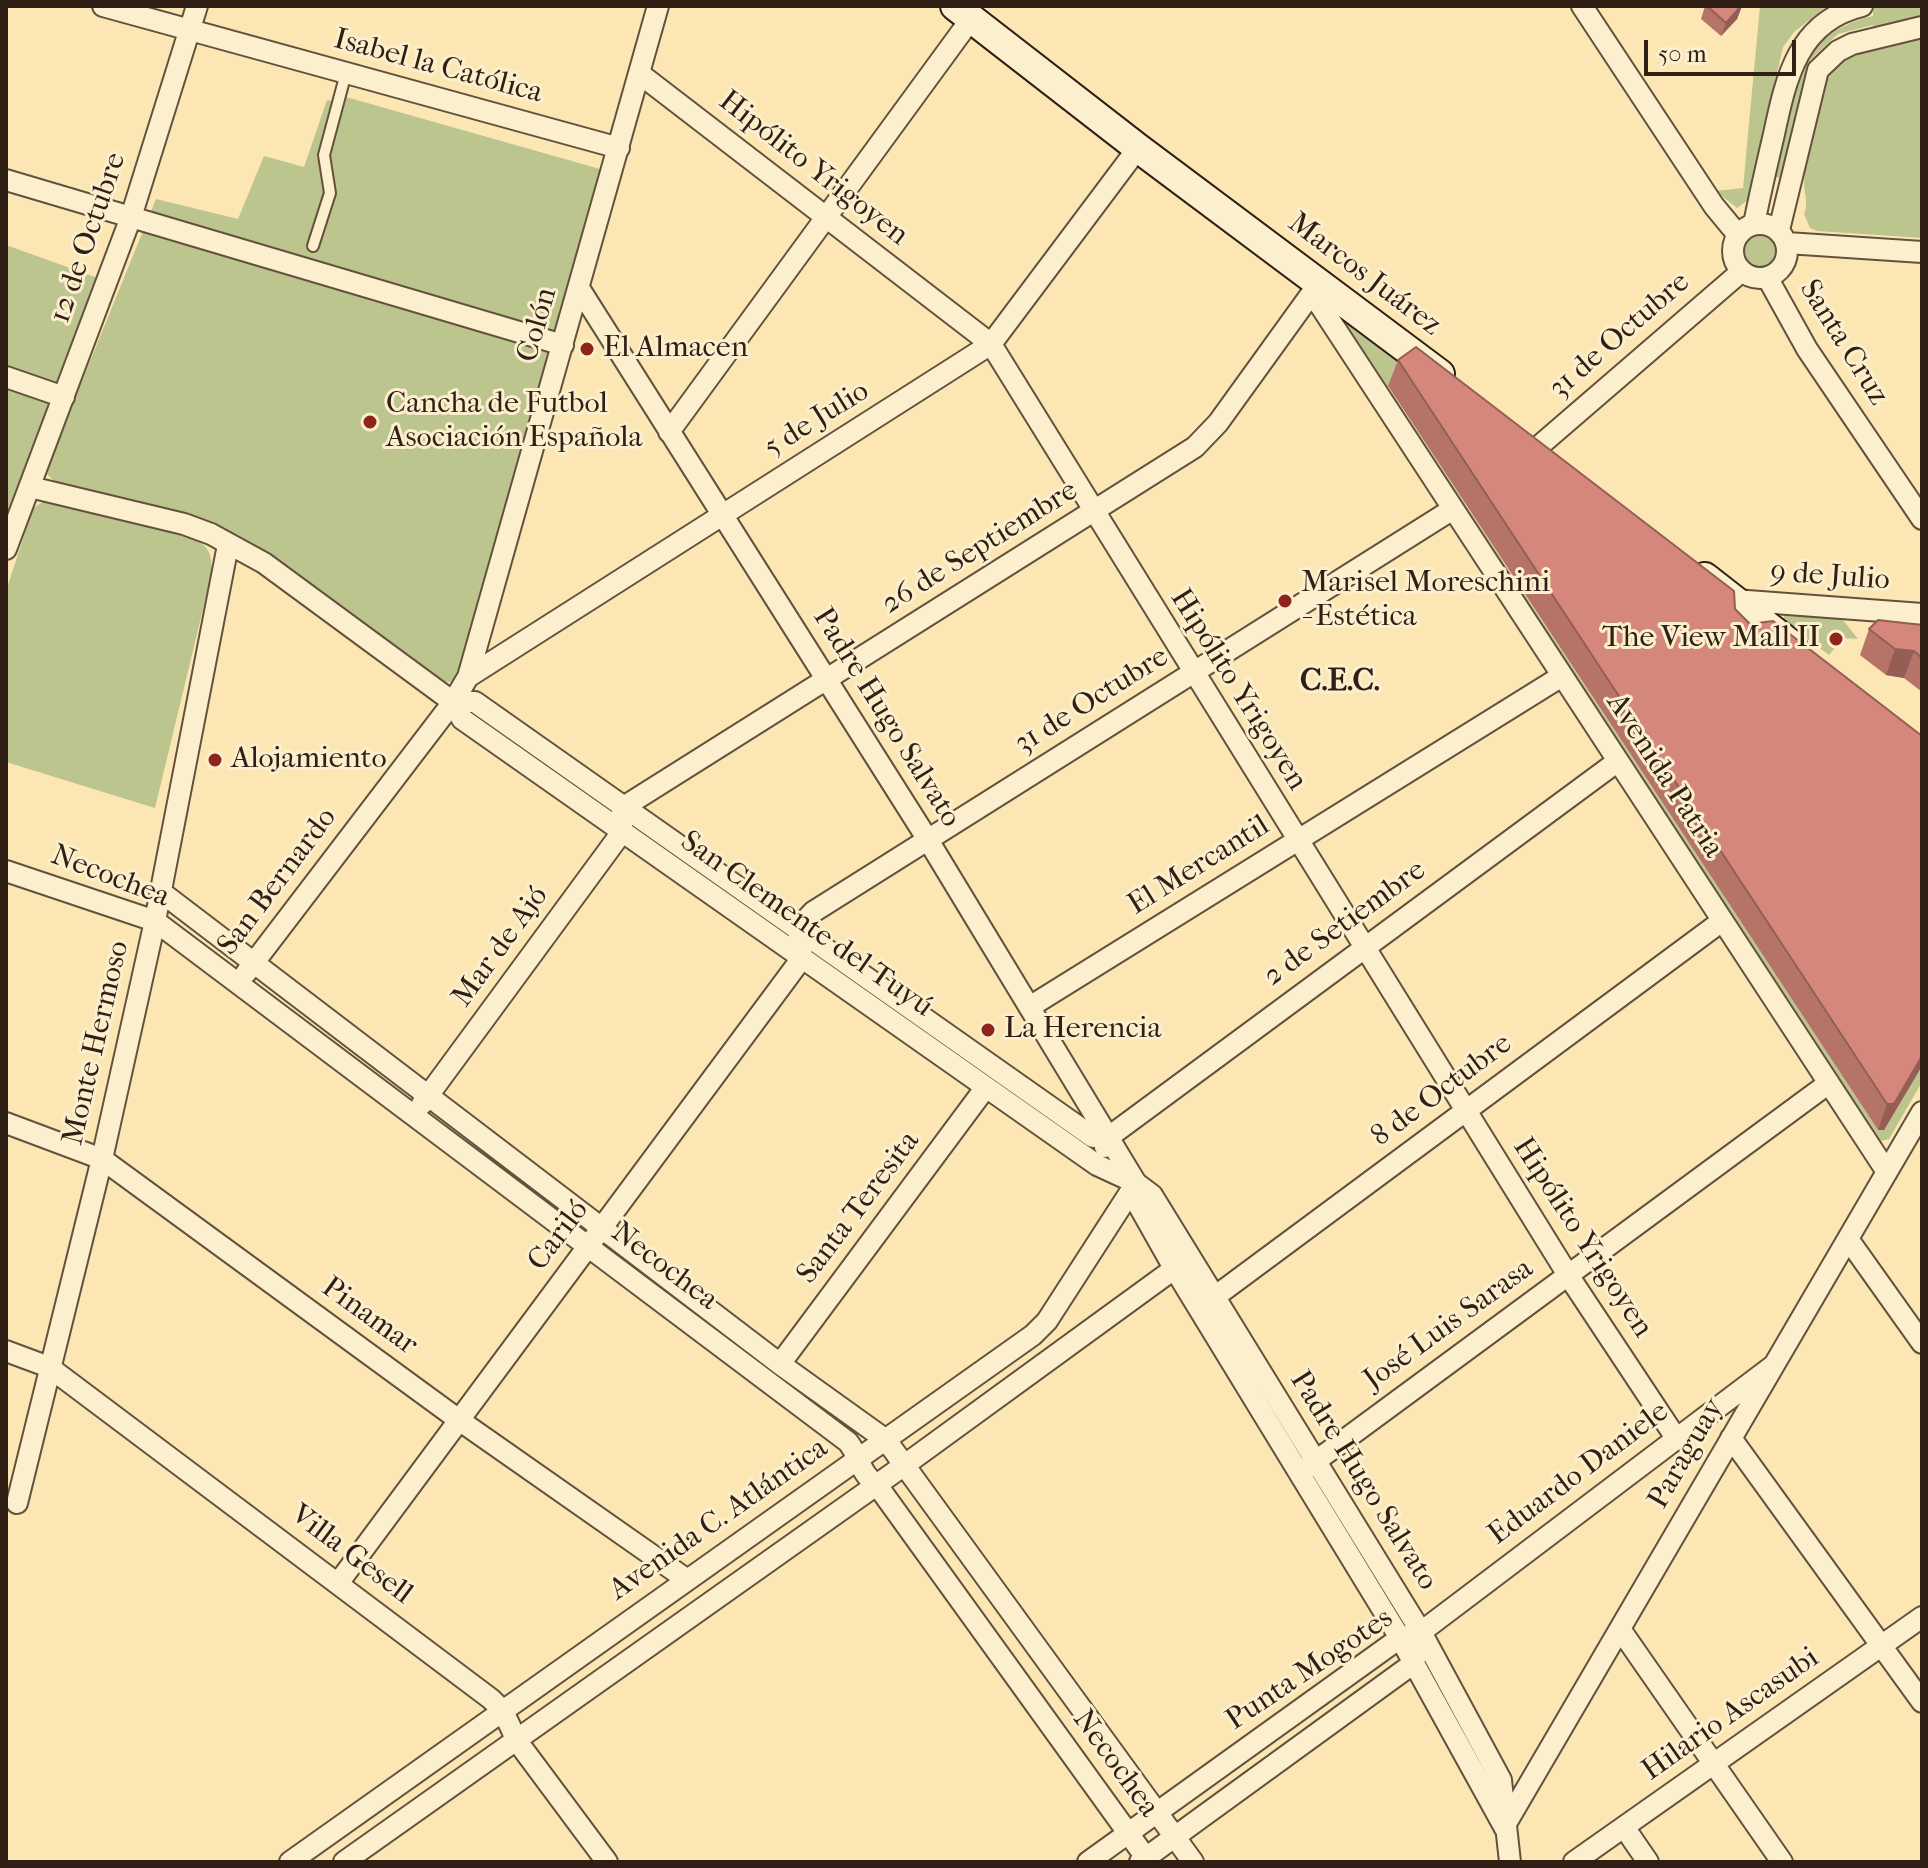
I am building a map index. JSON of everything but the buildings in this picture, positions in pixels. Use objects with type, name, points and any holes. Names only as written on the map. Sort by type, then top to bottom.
[{"type":"main road","name":"Marcos Juárez","points":[[963,12],[1316,288],[1465,393]]},
{"type":"main road","points":[[1514,429],[1563,466]]},
{"type":"main road","points":[[1685,562],[1815,662]]},
{"type":"street","name":"Isabel la Católica","points":[[103,6],[619,148]]},
{"type":"street","name":"12 de Octubre","points":[[6,549],[131,217],[197,6]]},
{"type":"street","name":"Colón","points":[[453,702],[468,677],[658,6]]},
{"type":"street","points":[[1582,6],[1714,206],[1746,230]]},
{"type":"street","points":[[1862,6],[1825,23],[1797,53],[1785,81],[1746,230],[1734,258],[1742,271],[1753,277],[1767,277],[1784,264],[1783,237],[1818,70],[1838,51],[1852,44],[1922,27]]},
{"type":"street","points":[[669,432],[826,216],[963,12]]},
{"type":"street","name":"Hipólito Yrigoyen","points":[[640,74],[991,344],[1362,947],[1568,1275],[1676,1438]]},
{"type":"street","name":"5 de Julio","points":[[468,677],[991,344],[1138,148]]},
{"type":"street","points":[[6,180],[563,345]]},
{"type":"street","points":[[1746,230],[1767,224],[1783,237],[1922,252]]},
{"type":"street","name":"31 de Octubre","points":[[1538,447],[1742,271]]},
{"type":"street","name":"Santa Cruz","points":[[1767,277],[1807,349],[1922,519]]},
{"type":"street","name":"Padre Hugo Salvato","points":[[579,288],[928,840],[1136,1183],[1152,1195],[1182,1263],[1307,1467],[1421,1632],[1501,1780],[1510,1862]]},
{"type":"street","name":"Avenida Patria","points":[[1316,288],[1453,509],[1887,1172]]},
{"type":"street","name":"26 de Septiembre","points":[[622,808],[1195,447],[1218,423],[1316,288]]},
{"type":"street","points":[[6,377],[64,397]]},
{"type":"street","name":"San Clemente del Tuyú","points":[[30,487],[184,524],[264,563],[453,702],[462,719],[1097,1165],[1136,1183]]},
{"type":"street","name":"31 de Octubre","points":[[801,924],[928,840],[1453,509]]},
{"type":"street","name":"Monte Hermoso","points":[[17,1503],[102,1159],[155,921],[228,545]]},
{"type":"street","name":"9 de Julio","points":[[1734,600],[1922,614]]},
{"type":"street","name":"El Mercantil","points":[[1031,1006],[1562,676]]},
{"type":"street","name":"San Clemente del Tuyú","points":[[453,702],[475,702],[622,808],[801,924],[1093,1137],[1110,1136]]},
{"type":"street","name":"San Bernardo","points":[[238,983],[453,702]]},
{"type":"street","name":"2 de Setiembre","points":[[1110,1136],[1618,761]]},
{"type":"street","points":[[622,808],[622,832]]},
{"type":"street","name":"Mar de Ajó","points":[[414,1116],[622,832]]},
{"type":"street","name":"Necochea","points":[[6,871],[155,921],[848,1442],[860,1458],[861,1468],[877,1485],[1129,1833],[1145,1861]]},
{"type":"street","name":"Necochea","points":[[161,892],[780,1364],[886,1440],[1193,1862]]},
{"type":"street","name":"8 de Octubre","points":[[1206,1304],[1722,921]]},
{"type":"street","points":[[801,924],[802,958]]},
{"type":"street","name":"Cariló","points":[[339,1582],[802,958]]},
{"type":"street","name":"José Luis Sarasa","points":[[1307,1467],[1829,1083]]},
{"type":"street","name":"Santa Teresita","points":[[780,1364],[986,1087]]},
{"type":"street","name":"Paraguay","points":[[1504,1827],[1922,1112]]},
{"type":"street","name":"Pinamar","points":[[6,1123],[102,1159],[459,1420],[686,1579]]},
{"type":"street","points":[[1097,1165],[1110,1136]]},
{"type":"street","name":"Avenida C. Atlántica","points":[[290,1862],[686,1579],[1016,1349],[1047,1321],[1136,1183]]},
{"type":"street","points":[[1848,1239],[1922,1343]]},
{"type":"street","name":"Avenida C. Atlántica","points":[[344,1862],[877,1485],[1182,1263]]},
{"type":"street","name":"Villa Gesell","points":[[6,1351],[49,1367],[339,1582],[503,1711],[517,1741],[607,1862]]},
{"type":"street","name":"Eduardo Daniele","points":[[1421,1632],[1774,1365]]},
{"type":"street","points":[[1731,1438],[1922,1702]]},
{"type":"street","name":"Padre Hugo Salvato","points":[[1307,1467],[1504,1827]]},
{"type":"street","name":"Hilario Ascasubi","points":[[1574,1862],[1922,1617]]},
{"type":"street","points":[[1620,1629],[1782,1862]]},
{"type":"street","name":"Punta Mogotes","points":[[1088,1862],[1400,1638],[1421,1632],[1414,1663],[1145,1861]]},
{"type":"street","points":[[1624,1827],[1648,1862]]},
{"type":"lane","points":[[313,246],[330,193],[324,155],[346,73]]},
{"type":"green space","points":[[1760,6],[1827,6],[1794,32],[1783,47],[1748,200],[1737,208],[1716,191],[1743,188]]},
{"type":"green space","points":[[1873,6],[1922,6],[1922,238],[1817,231],[1810,228],[1804,214],[1808,155],[1825,84],[1839,62],[1874,47],[1873,25],[1838,34],[1810,60],[1781,178],[1774,177],[1790,99],[1808,57],[1823,40],[1845,26],[1873,16]]},
{"type":"green space","name":"Cancha de Futbol Asociación Española","points":[[339,95],[600,169],[458,676],[450,682],[440,681],[220,527],[180,513],[56,483],[45,472],[156,199],[238,219],[264,156],[304,167],[327,100],[337,102]]},
{"type":"green space","points":[[1760,233],[1772,239],[1778,251],[1772,263],[1760,269],[1748,263],[1742,251],[1748,239]]},
{"type":"green space","points":[[6,245],[98,278],[6,523]]},
{"type":"green space","points":[[1347,321],[1410,367],[1388,387],[1878,1130],[1884,1130],[1922,1066],[1922,1082],[1889,1139],[1881,1141],[1873,1132],[1345,325]]},
{"type":"green space","points":[[46,500],[191,538],[209,552],[211,576],[155,808],[6,762],[6,591],[33,508]]},
{"type":"green space","points":[[1785,612],[1839,615],[1858,639],[1843,638],[1829,655],[1783,621]]},
{"type":"place","name":"El Almacen","points":[[587,349]]},
{"type":"place","name":"Cancha de Futbol Asociación Española","points":[[370,422]]},
{"type":"place","name":"Marisel Moreschini - Estética","points":[[1285,601]]},
{"type":"place","name":"The View Mall II","points":[[1836,639]]},
{"type":"place","name":"Alojamiento","points":[[215,760]]},
{"type":"place","name":"La Herencia","points":[[988,1030]]},
{"type":"district","name":"C.E.C.","points":[[1340,682]]}]
